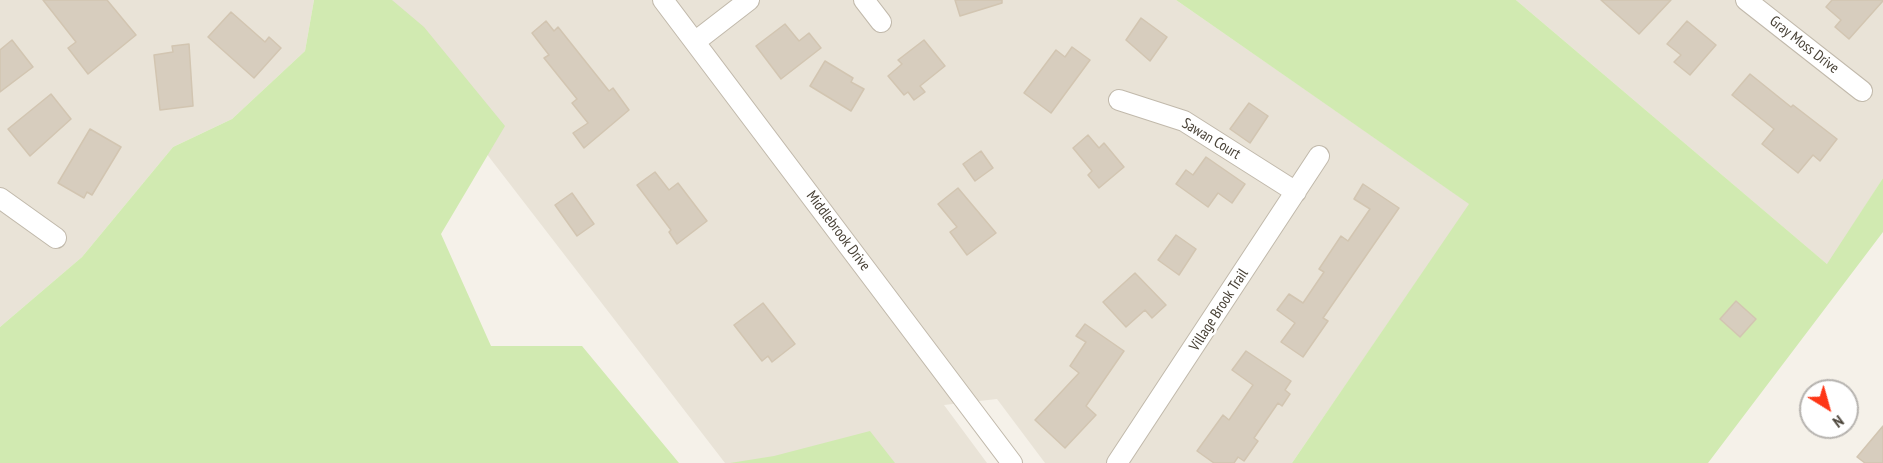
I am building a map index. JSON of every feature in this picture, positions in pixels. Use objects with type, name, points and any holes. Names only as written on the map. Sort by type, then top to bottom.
[{"type":"street","name":"Middlebrook Drive","points":[[663,0],[1012,463]]},
{"type":"street","points":[[696,41],[750,0]]},
{"type":"street","points":[[864,0],[881,22]]},
{"type":"street","name":"Gray Moss Drive","points":[[1751,2],[1862,91]]},
{"type":"street","name":"Sawan Court","points":[[1119,100],[1184,121],[1296,192]]},
{"type":"street","name":"Village Brook Trail","points":[[1117,463],[1319,156]]},
{"type":"street","points":[[0,198],[56,238]]},
{"type":"shaded area","points":[[0,0],[314,0],[305,51],[232,119],[173,147],[82,257],[0,327]]},
{"type":"shaded area","points":[[368,0],[1176,0],[1470,204],[1292,463],[1045,463],[997,399],[944,405],[987,463],[725,463]]},
{"type":"shaded area","points":[[1516,0],[1883,0],[1883,178],[1828,265]]},
{"type":"green space","points":[[314,0],[392,0],[424,27],[505,126],[441,234],[491,346],[582,346],[679,463],[0,463],[0,327],[82,257],[173,147],[232,119],[305,51]]},
{"type":"green space","points":[[1176,0],[1516,0],[1827,264],[1883,178],[1883,232],[1708,463],[1292,463],[1469,204]]},
{"type":"green space","points":[[870,431],[895,463],[730,463],[774,456]]},
{"type":"building","points":[[43,0],[107,0],[136,35],[88,74],[68,48],[76,42]]},
{"type":"building","points":[[955,0],[1002,0],[1002,3],[960,16]]},
{"type":"building","points":[[1601,0],[1671,0],[1639,34]]},
{"type":"building","points":[[1832,0],[1883,1],[1849,39],[1835,27],[1841,20],[1826,7]]},
{"type":"building","points":[[231,12],[265,42],[269,37],[281,48],[254,78],[208,37]]},
{"type":"building","points":[[1141,18],[1167,37],[1150,61],[1126,40]]},
{"type":"building","points":[[546,21],[554,31],[558,27],[609,91],[613,88],[629,110],[584,148],[573,133],[588,123],[572,103],[577,99],[544,58],[549,55],[532,33]]},
{"type":"building","points":[[1687,21],[1716,45],[1690,75],[1674,62],[1681,55],[1667,44]]},
{"type":"building","points":[[785,24],[799,41],[809,33],[821,48],[781,79],[756,46]]},
{"type":"building","points":[[12,40],[33,67],[0,92],[0,50]]},
{"type":"building","points":[[924,40],[945,66],[920,86],[925,92],[914,100],[908,92],[904,95],[888,76],[902,64],[898,60]]},
{"type":"building","points":[[189,44],[193,106],[160,110],[154,55],[173,52],[172,46]]},
{"type":"building","points":[[1072,47],[1090,60],[1051,113],[1024,93],[1056,50],[1065,57]]},
{"type":"building","points":[[825,61],[853,78],[851,82],[864,89],[851,111],[810,86]]},
{"type":"building","points":[[1750,74],[1791,107],[1793,105],[1837,139],[1820,161],[1813,155],[1798,173],[1762,144],[1774,129],[1732,95]]},
{"type":"building","points":[[51,94],[71,119],[30,156],[8,129]]},
{"type":"building","points":[[1249,103],[1268,116],[1250,143],[1230,129]]},
{"type":"building","points":[[90,129],[121,147],[92,195],[87,192],[84,198],[58,183]]},
{"type":"building","points":[[1088,135],[1099,148],[1104,143],[1124,167],[1099,188],[1088,175],[1092,171],[1073,148]]},
{"type":"building","points":[[981,151],[993,168],[975,181],[963,164]]},
{"type":"building","points":[[1206,157],[1245,184],[1232,203],[1218,193],[1208,207],[1176,184],[1186,170],[1193,175]]},
{"type":"building","points":[[655,172],[669,190],[678,183],[707,221],[677,244],[669,232],[671,230],[637,185]]},
{"type":"building","points":[[1363,184],[1399,208],[1323,318],[1328,321],[1303,357],[1281,342],[1295,323],[1277,310],[1289,294],[1303,303],[1324,272],[1319,269],[1341,236],[1348,241],[1370,209],[1354,199]]},
{"type":"building","points":[[958,188],[996,233],[967,255],[950,232],[957,227],[938,204]]},
{"type":"building","points":[[572,193],[594,224],[577,236],[555,205]]},
{"type":"building","points":[[1176,235],[1196,249],[1179,275],[1158,260]]},
{"type":"building","points":[[1135,273],[1166,305],[1152,318],[1145,310],[1126,327],[1103,302]]},
{"type":"building","points":[[1736,301],[1756,319],[1740,337],[1720,319]]},
{"type":"building","points":[[763,303],[795,344],[772,362],[768,356],[762,361],[734,325]]},
{"type":"building","points":[[1085,324],[1124,351],[1086,406],[1096,415],[1065,448],[1035,420],[1079,373],[1070,366],[1086,342],[1076,336]]},
{"type":"building","points":[[1246,351],[1291,381],[1285,390],[1290,394],[1282,406],[1278,403],[1254,438],[1258,441],[1244,461],[1238,457],[1234,463],[1214,463],[1197,451],[1223,415],[1229,420],[1253,385],[1232,370]]},
{"type":"building","points":[[1883,426],[1883,463],[1865,463],[1857,457]]}]
